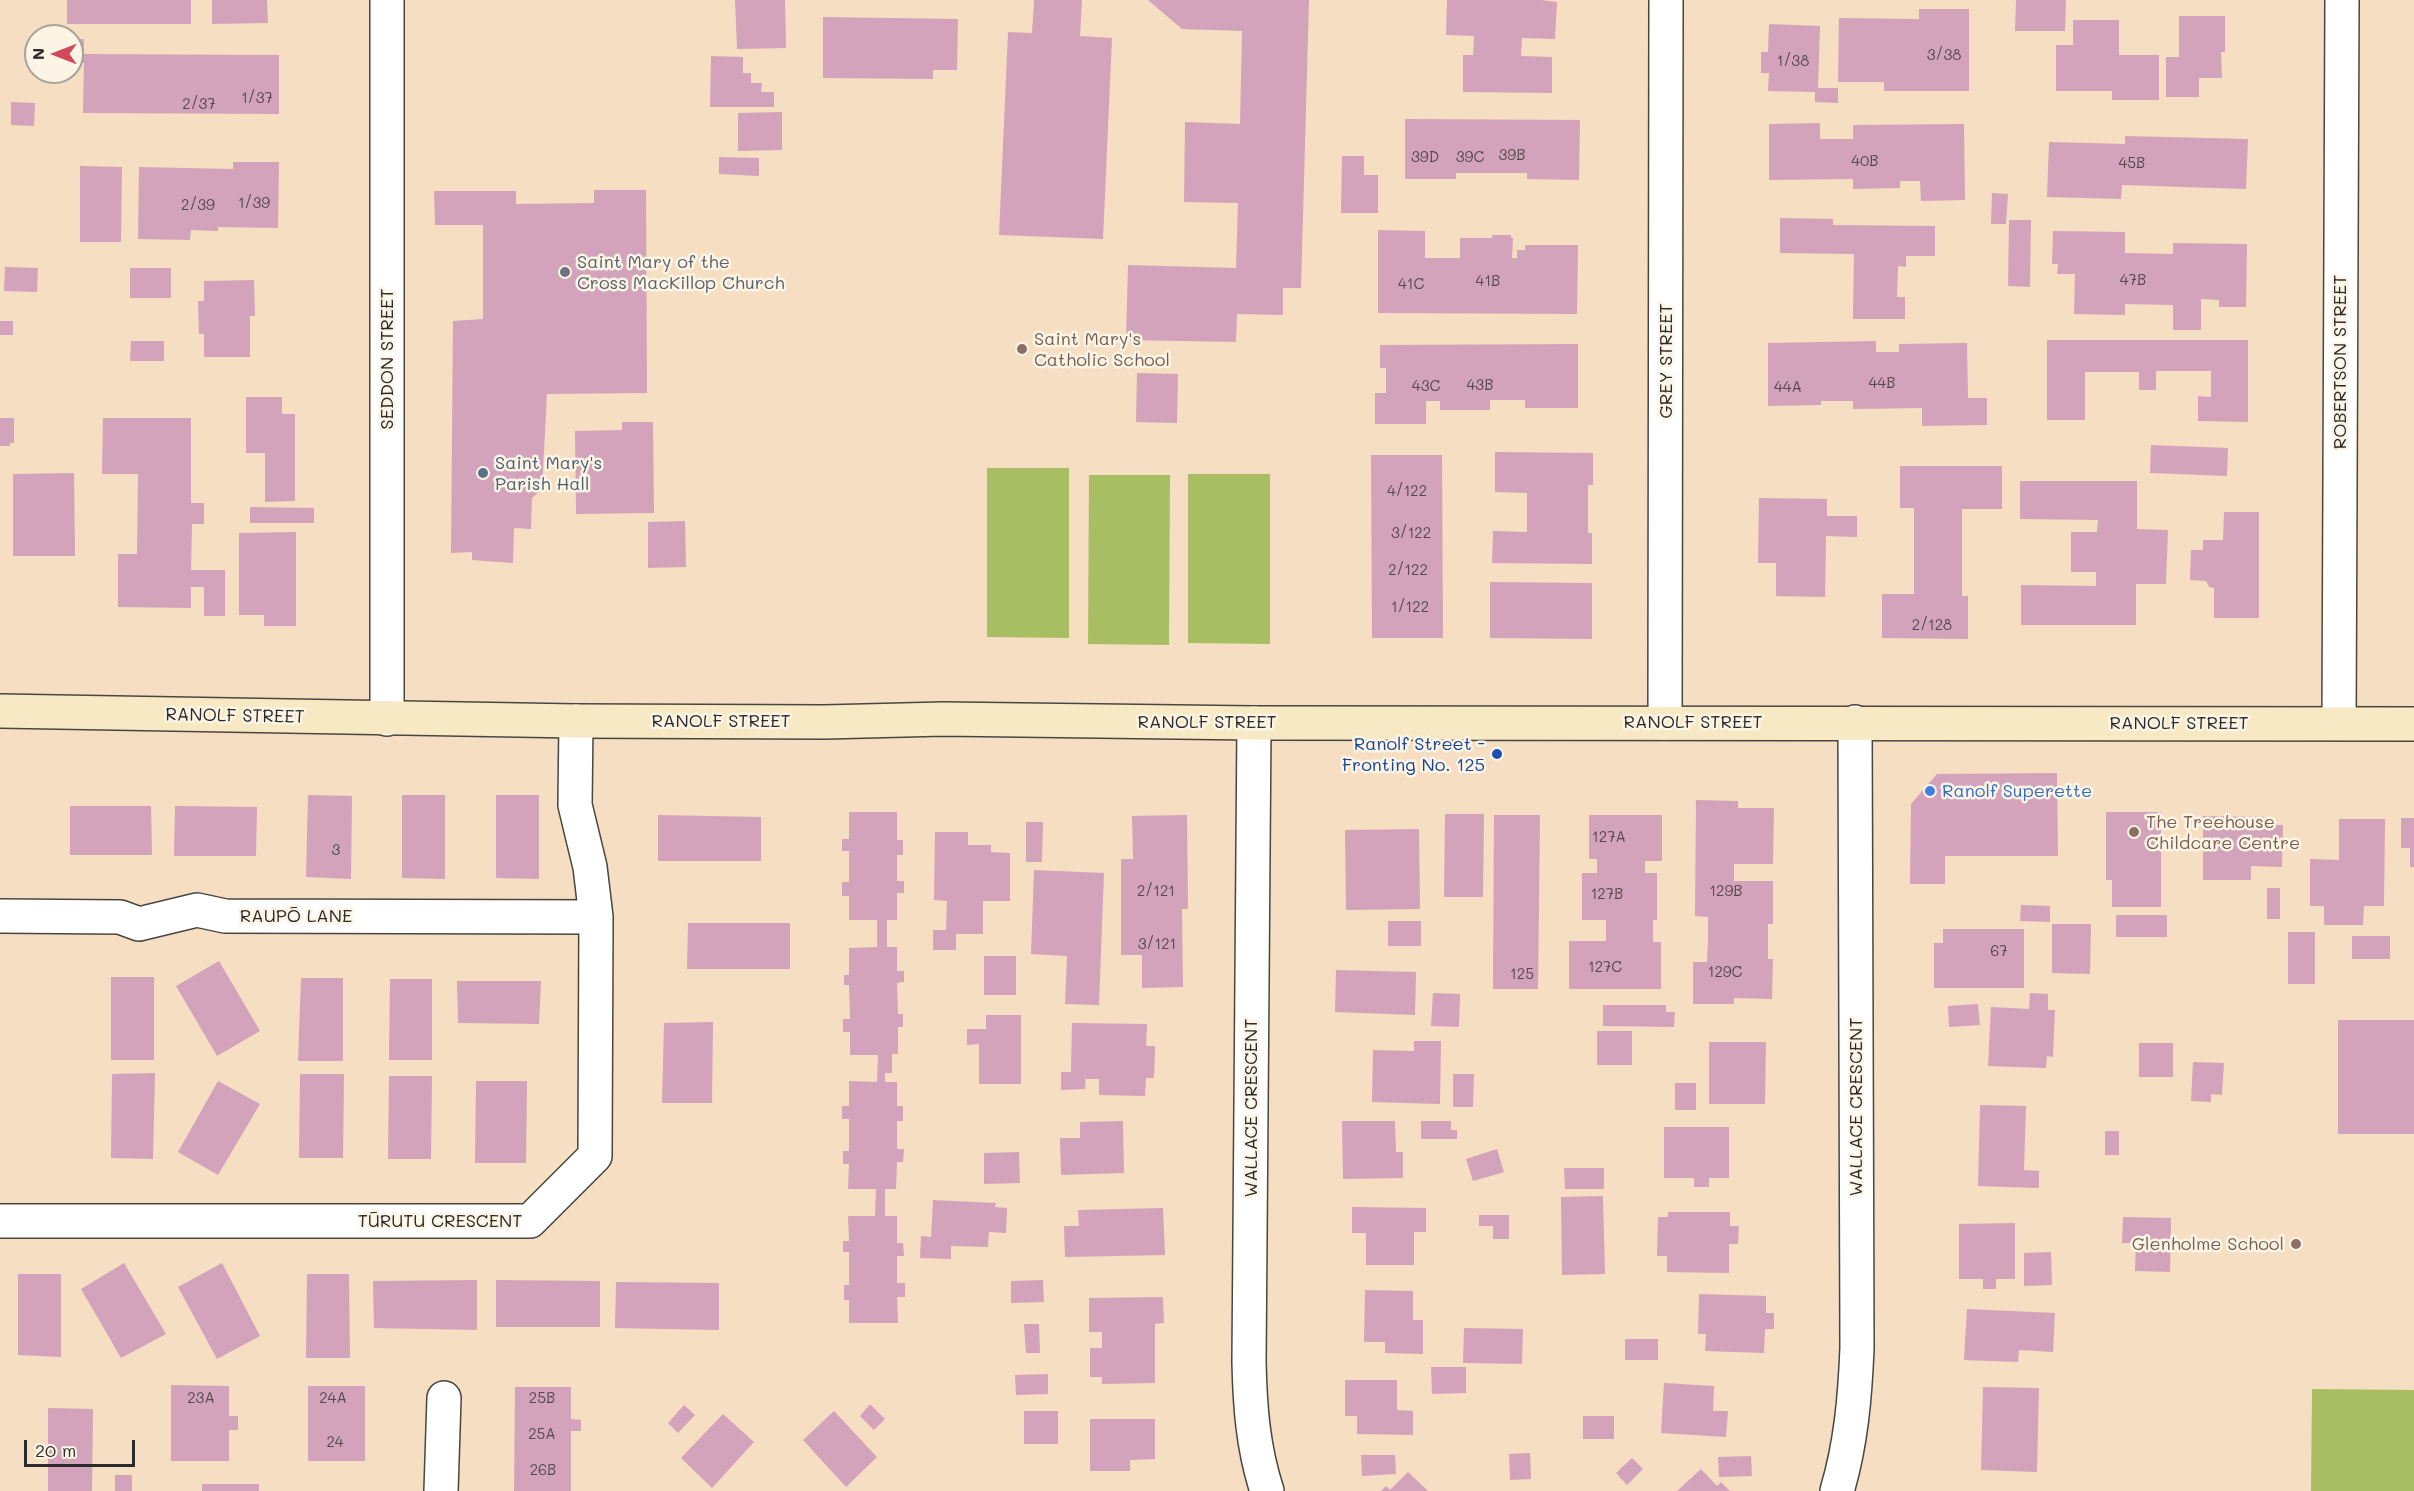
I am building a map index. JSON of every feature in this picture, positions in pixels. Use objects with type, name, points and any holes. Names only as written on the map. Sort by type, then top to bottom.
[{"type":"street","name":"SEDDON STREET","points":[[387,0],[387,719]]},
{"type":"street","name":"GREY STREET","points":[[1665,723],[1666,0]]},
{"type":"street","name":"ROBERTSON STREET","points":[[2338,723],[2342,0]]},
{"type":"street","name":"RANOLF STREET","points":[[0,711],[576,721],[825,722],[943,719],[1254,723],[2414,724]]},
{"type":"street","name":"TŪRUTU CRESCENT","points":[[0,1221],[530,1221],[595,1155],[596,917],[590,867],[575,805],[576,721]]},
{"type":"street","name":"WALLACE CRESCENT","points":[[1838,1491],[1846,1461],[1854,1409],[1857,1348],[1855,722]]},
{"type":"street","name":"WALLACE CRESCENT","points":[[1254,723],[1249,1362],[1251,1417],[1257,1462],[1267,1491]]},
{"type":"street","name":"RAUPŌ LANE","points":[[0,916],[120,917],[139,924],[197,910],[225,916],[596,917]]},
{"type":"street","points":[[433,1490],[444,1398]]},
{"type":"green space","points":[[987,468],[1069,468],[1069,638],[987,637]]},
{"type":"green space","points":[[1188,474],[1270,474],[1270,644],[1188,643]]},
{"type":"green space","points":[[1089,475],[1170,475],[1169,645],[1088,644]]},
{"type":"green space","points":[[2312,1389],[2414,1390],[2414,1491],[2311,1491]]},
{"type":"building","points":[[67,0],[191,0],[191,24],[67,24]]},
{"type":"building","points":[[212,0],[267,0],[268,23],[212,24]]},
{"type":"building","points":[[735,0],[785,0],[786,48],[737,49]]},
{"type":"building","points":[[1034,0],[1082,0],[1080,36],[1112,38],[1103,239],[999,235],[1008,32],[1032,33]]},
{"type":"building","points":[[1148,0],[1309,0],[1301,288],[1283,288],[1283,315],[1237,314],[1236,342],[1126,340],[1128,265],[1236,268],[1238,203],[1184,202],[1185,122],[1240,124],[1242,31],[1182,29]]},
{"type":"building","points":[[1447,0],[1557,2],[1555,39],[1522,38],[1521,56],[1552,57],[1552,93],[1463,92],[1463,55],[1473,55],[1474,36],[1446,35]]},
{"type":"building","points":[[2016,0],[2066,0],[2065,31],[2015,31]]},
{"type":"building","points":[[1919,9],[1969,9],[1969,91],[1884,91],[1884,82],[1838,82],[1839,18],[1919,19]]},
{"type":"building","points":[[2179,16],[2225,16],[2225,52],[2221,52],[2222,78],[2199,78],[2199,97],[2166,97],[2166,57],[2179,57]]},
{"type":"building","points":[[823,17],[958,19],[957,70],[933,70],[933,79],[823,78]]},
{"type":"building","points":[[2073,20],[2119,20],[2119,55],[2159,55],[2159,100],[2112,100],[2112,91],[2056,91],[2056,45],[2073,45]]},
{"type":"building","points":[[1769,24],[1820,26],[1818,88],[1838,88],[1838,103],[1815,102],[1815,92],[1768,91],[1769,73],[1761,73],[1761,52],[1768,52]]},
{"type":"building","points":[[84,54],[279,55],[279,114],[83,113]]},
{"type":"building","points":[[711,56],[743,57],[743,73],[751,73],[751,83],[762,83],[761,92],[774,92],[774,107],[710,107]]},
{"type":"building","points":[[11,102],[35,103],[34,126],[11,125]]},
{"type":"building","points":[[782,112],[782,150],[738,151],[738,113]]},
{"type":"building","points":[[1405,119],[1580,120],[1579,180],[1527,179],[1527,173],[1456,173],[1456,179],[1405,179]]},
{"type":"building","points":[[1820,123],[1820,139],[1853,139],[1853,125],[1964,124],[1965,200],[1921,201],[1920,181],[1900,181],[1900,188],[1853,189],[1853,179],[1769,180],[1769,124]]},
{"type":"building","points":[[2125,136],[2248,139],[2246,189],[2122,185],[2121,199],[2047,197],[2049,142],[2125,144]]},
{"type":"building","points":[[1342,156],[1364,156],[1364,175],[1378,175],[1378,213],[1341,213]]},
{"type":"building","points":[[719,157],[759,158],[759,176],[719,174]]},
{"type":"building","points":[[233,162],[279,162],[278,228],[218,227],[218,231],[191,230],[190,240],[138,239],[139,167],[233,169]]},
{"type":"building","points":[[80,166],[122,167],[121,242],[80,242]]},
{"type":"building","name":"Saint Mary of the Cross MacKillop Church","points":[[594,190],[646,190],[647,393],[547,394],[542,489],[532,498],[531,529],[514,528],[513,563],[472,560],[472,552],[451,553],[453,321],[483,319],[483,225],[435,225],[434,191],[516,191],[516,204],[594,203]]},
{"type":"building","points":[[1992,193],[2008,194],[2006,224],[1991,224]]},
{"type":"building","points":[[1780,218],[1833,219],[1833,225],[1935,226],[1935,256],[1906,256],[1906,267],[1898,266],[1897,297],[1905,297],[1905,319],[1853,319],[1854,254],[1780,253]]},
{"type":"building","points":[[2009,220],[2031,220],[2030,287],[2008,286]]},
{"type":"building","points":[[1378,230],[1425,231],[1425,258],[1460,258],[1460,238],[1492,238],[1492,235],[1511,235],[1513,238],[1512,258],[1517,258],[1517,250],[1525,250],[1525,245],[1578,245],[1577,314],[1378,313]]},
{"type":"building","points":[[2053,231],[2125,232],[2125,253],[2173,254],[2173,243],[2247,244],[2246,307],[2219,307],[2219,300],[2201,299],[2201,330],[2173,330],[2173,305],[2125,304],[2125,315],[2074,314],[2075,274],[2057,274],[2058,264],[2052,264]]},
{"type":"building","points":[[5,267],[38,268],[37,292],[4,291]]},
{"type":"building","points":[[130,268],[171,268],[171,298],[130,298]]},
{"type":"building","points":[[254,280],[255,316],[250,316],[250,357],[204,357],[204,334],[199,334],[198,301],[204,301],[204,281]]},
{"type":"building","points":[[0,321],[13,321],[13,335],[0,335]]},
{"type":"building","points":[[2047,340],[2248,340],[2248,422],[2198,421],[2198,396],[2211,397],[2211,371],[2156,371],[2156,390],[2139,390],[2139,372],[2085,372],[2085,420],[2047,420]]},
{"type":"building","points":[[131,341],[164,341],[164,361],[130,361]]},
{"type":"building","points":[[1876,341],[1876,352],[1899,352],[1899,344],[1967,343],[1968,398],[1987,398],[1987,425],[1922,426],[1922,408],[1853,409],[1853,401],[1821,401],[1821,405],[1768,406],[1768,343]]},
{"type":"building","points":[[1578,344],[1578,408],[1525,408],[1525,400],[1490,400],[1490,410],[1440,410],[1440,401],[1426,401],[1426,424],[1375,424],[1375,393],[1386,393],[1386,368],[1380,368],[1380,345]]},
{"type":"building","points":[[1137,373],[1178,374],[1177,423],[1136,422]]},
{"type":"building","points":[[246,397],[282,397],[282,414],[295,414],[295,501],[265,502],[265,453],[246,453]]},
{"type":"building","points":[[0,418],[14,418],[14,443],[10,443],[10,446],[0,446]]},
{"type":"building","points":[[103,418],[191,418],[191,503],[204,503],[204,524],[192,524],[191,570],[225,570],[225,616],[204,616],[204,587],[191,587],[191,608],[118,607],[118,554],[137,554],[138,474],[102,474]]},
{"type":"building","points":[[622,422],[653,422],[654,513],[576,514],[575,431],[622,430]]},
{"type":"building","points":[[2151,445],[2228,448],[2227,476],[2150,473]]},
{"type":"building","points":[[1495,452],[1593,453],[1593,485],[1588,485],[1588,533],[1592,533],[1592,564],[1492,563],[1493,531],[1527,532],[1527,493],[1495,492]]},
{"type":"building","points":[[1371,455],[1442,455],[1443,638],[1372,638]]},
{"type":"building","points":[[1900,466],[2002,466],[2002,509],[1962,509],[1962,596],[1968,596],[1968,639],[1882,638],[1882,594],[1914,594],[1914,508],[1900,508]]},
{"type":"building","points":[[74,473],[75,556],[13,556],[13,474]]},
{"type":"building","points":[[2020,481],[2137,481],[2137,529],[2168,530],[2166,584],[2136,584],[2136,625],[2021,625],[2021,585],[2096,586],[2096,572],[2071,572],[2071,532],[2097,532],[2098,520],[2020,519]]},
{"type":"building","points":[[1759,498],[1827,499],[1827,516],[1857,516],[1857,537],[1826,536],[1825,597],[1776,596],[1776,563],[1758,563]]},
{"type":"building","points":[[250,507],[314,508],[314,523],[250,523]]},
{"type":"building","points":[[2224,512],[2259,512],[2259,618],[2214,618],[2214,588],[2209,587],[2206,581],[2190,580],[2191,550],[2203,550],[2203,540],[2223,540]]},
{"type":"building","points":[[685,521],[686,567],[648,568],[648,522]]},
{"type":"building","points":[[296,532],[296,626],[264,626],[264,615],[239,615],[239,533]]},
{"type":"building","points":[[1490,582],[1592,583],[1592,639],[1490,638]]},
{"type":"building","points":[[2057,773],[2058,856],[1945,856],[1945,884],[1910,884],[1911,804],[1937,774]]},
{"type":"building","points":[[308,795],[352,796],[351,879],[306,877]]},
{"type":"building","points":[[402,795],[445,795],[445,879],[402,878]]},
{"type":"building","points":[[496,795],[539,795],[539,879],[496,878]]},
{"type":"building","points":[[1696,800],[1738,801],[1738,808],[1774,808],[1773,864],[1734,864],[1734,881],[1773,881],[1773,924],[1768,924],[1768,959],[1773,959],[1772,999],[1734,998],[1734,1004],[1693,1004],[1693,962],[1707,962],[1708,940],[1708,917],[1695,916]]},
{"type":"building","points":[[70,806],[151,806],[152,855],[70,855]]},
{"type":"building","points":[[175,806],[257,807],[256,856],[174,856]]},
{"type":"building","points":[[849,812],[897,812],[897,840],[903,840],[903,855],[897,855],[897,881],[904,881],[904,893],[897,893],[897,920],[887,920],[887,947],[897,947],[897,971],[904,971],[904,982],[897,983],[898,1014],[903,1014],[903,1027],[898,1027],[898,1054],[892,1054],[892,1073],[885,1073],[885,1082],[897,1082],[897,1106],[903,1106],[903,1121],[897,1121],[897,1149],[904,1149],[903,1162],[897,1162],[896,1189],[885,1189],[885,1216],[897,1216],[897,1243],[903,1243],[904,1256],[897,1256],[897,1283],[905,1283],[905,1297],[897,1297],[898,1323],[849,1323],[849,1300],[844,1300],[844,1285],[849,1285],[849,1252],[843,1252],[843,1241],[849,1241],[848,1216],[875,1216],[876,1189],[848,1189],[849,1164],[843,1164],[843,1151],[849,1151],[849,1119],[842,1119],[842,1106],[849,1106],[849,1081],[877,1082],[878,1055],[850,1055],[850,1032],[843,1032],[843,1019],[850,1019],[849,985],[844,985],[844,975],[849,975],[849,948],[877,947],[877,920],[849,920],[849,896],[842,896],[842,882],[849,882],[849,851],[842,851],[842,839],[849,839]]},
{"type":"building","points":[[2106,812],[2161,812],[2161,907],[2112,907],[2112,880],[2106,880]]},
{"type":"building","points":[[1445,814],[1484,814],[1483,897],[1444,897]]},
{"type":"building","points":[[658,815],[761,817],[761,861],[658,861]]},
{"type":"building","points":[[1187,815],[1188,909],[1182,909],[1183,987],[1142,988],[1142,955],[1121,955],[1121,859],[1133,859],[1132,816]]},
{"type":"building","points":[[1494,815],[1540,815],[1538,989],[1493,989]]},
{"type":"building","points":[[1589,815],[1662,815],[1662,861],[1645,861],[1645,873],[1657,873],[1657,920],[1653,920],[1653,942],[1661,942],[1661,989],[1569,989],[1569,941],[1606,941],[1606,920],[1582,920],[1582,873],[1597,873],[1597,859],[1589,859]]},
{"type":"building","points":[[2203,816],[2264,817],[2264,825],[2283,825],[2282,867],[2251,866],[2251,880],[2203,880]]},
{"type":"building","points":[[2401,818],[2414,818],[2414,867],[2410,867],[2410,848],[2401,848]]},
{"type":"building","points":[[2339,819],[2385,819],[2384,906],[2364,906],[2363,925],[2324,925],[2324,906],[2310,906],[2310,859],[2339,860]]},
{"type":"building","points":[[1026,822],[1043,822],[1042,862],[1026,862]]},
{"type":"building","points":[[1419,829],[1420,909],[1346,910],[1345,830]]},
{"type":"building","points":[[935,832],[968,832],[968,845],[991,845],[991,852],[1010,853],[1010,901],[983,901],[983,934],[956,934],[956,950],[933,950],[933,930],[946,930],[947,901],[934,900]]},
{"type":"building","points":[[1034,870],[1104,873],[1099,1005],[1065,1004],[1067,956],[1031,954]]},
{"type":"building","points":[[2267,888],[2280,888],[2280,919],[2267,919]]},
{"type":"building","points":[[2021,905],[2050,906],[2050,922],[2020,921]]},
{"type":"building","points":[[2116,915],[2167,915],[2167,937],[2116,937]]},
{"type":"building","points":[[1388,921],[1421,921],[1421,946],[1388,946]]},
{"type":"building","points":[[688,923],[790,923],[790,969],[687,969]]},
{"type":"building","points":[[2052,924],[2091,924],[2090,974],[2052,973]]},
{"type":"building","points":[[1943,929],[2024,929],[2024,988],[1934,988],[1934,943],[1943,943]]},
{"type":"building","points":[[2288,932],[2315,932],[2315,984],[2288,984]]},
{"type":"building","points":[[2352,936],[2390,936],[2390,959],[2352,959]]},
{"type":"building","points":[[984,956],[1016,956],[1016,995],[984,995]]},
{"type":"building","points":[[219,961],[260,1031],[217,1056],[176,986]]},
{"type":"building","points":[[1336,970],[1416,972],[1415,1015],[1335,1012]]},
{"type":"building","points":[[111,977],[154,977],[154,1060],[111,1060]]},
{"type":"building","points":[[301,978],[343,978],[343,1061],[298,1061]]},
{"type":"building","points":[[390,979],[432,979],[432,1060],[389,1060]]},
{"type":"building","points":[[457,981],[541,981],[539,1024],[458,1023]]},
{"type":"building","points":[[1433,993],[1460,994],[1459,1027],[1431,1026]]},
{"type":"building","points":[[2030,993],[2048,994],[2048,1010],[2055,1010],[2053,1057],[2047,1056],[2046,1068],[1988,1066],[1991,1007],[2029,1009]]},
{"type":"building","points":[[1978,1004],[1980,1025],[1949,1027],[1948,1006]]},
{"type":"building","points":[[1603,1005],[1666,1005],[1666,1012],[1675,1012],[1674,1027],[1603,1026]]},
{"type":"building","points":[[986,1015],[1021,1015],[1021,1084],[979,1084],[979,1044],[967,1045],[967,1029],[986,1029]]},
{"type":"building","points":[[2338,1020],[2414,1020],[2414,1134],[2338,1134]]},
{"type":"building","points":[[713,1022],[712,1103],[662,1103],[664,1023]]},
{"type":"building","points":[[1072,1023],[1147,1024],[1146,1046],[1155,1046],[1154,1078],[1146,1078],[1145,1096],[1099,1095],[1099,1079],[1086,1079],[1086,1071],[1085,1089],[1061,1090],[1061,1072],[1071,1072]]},
{"type":"building","points":[[1597,1031],[1632,1031],[1632,1065],[1597,1065]]},
{"type":"building","points":[[1414,1041],[1441,1041],[1440,1104],[1372,1102],[1373,1050],[1414,1051]]},
{"type":"building","points":[[1709,1042],[1766,1042],[1765,1104],[1709,1104]]},
{"type":"building","points":[[2139,1043],[2173,1043],[2173,1077],[2139,1077]]},
{"type":"building","points":[[2193,1062],[2224,1063],[2222,1095],[2211,1094],[2211,1102],[2191,1101]]},
{"type":"building","points":[[155,1073],[153,1159],[111,1158],[112,1074]]},
{"type":"building","points":[[300,1074],[344,1074],[343,1158],[299,1158]]},
{"type":"building","points":[[1453,1074],[1474,1074],[1473,1107],[1453,1107]]},
{"type":"building","points":[[389,1076],[432,1076],[431,1159],[388,1159]]},
{"type":"building","points":[[218,1081],[260,1104],[218,1175],[178,1152]]},
{"type":"building","points":[[476,1081],[527,1081],[526,1163],[475,1163]]},
{"type":"building","points":[[1675,1083],[1696,1083],[1696,1110],[1675,1110]]},
{"type":"building","points":[[1980,1105],[2026,1106],[2024,1170],[2039,1171],[2039,1188],[1978,1186]]},
{"type":"building","points":[[1123,1121],[1124,1173],[1061,1175],[1060,1138],[1080,1138],[1080,1122]]},
{"type":"building","points":[[1342,1121],[1395,1121],[1396,1152],[1403,1152],[1403,1178],[1343,1179]]},
{"type":"building","points":[[1421,1121],[1451,1121],[1451,1130],[1457,1130],[1457,1139],[1421,1139]]},
{"type":"building","points":[[1664,1127],[1729,1127],[1729,1178],[1709,1178],[1709,1187],[1694,1187],[1694,1178],[1664,1178]]},
{"type":"building","points":[[2105,1131],[2119,1131],[2119,1155],[2105,1155]]},
{"type":"building","points":[[1497,1149],[1504,1172],[1473,1181],[1466,1159]]},
{"type":"building","points":[[1019,1152],[1020,1183],[984,1184],[984,1153]]},
{"type":"building","points":[[1564,1168],[1604,1168],[1604,1189],[1565,1189]]},
{"type":"building","points":[[1603,1196],[1605,1274],[1562,1275],[1561,1197]]},
{"type":"building","points":[[933,1200],[996,1203],[995,1207],[1007,1208],[1006,1233],[989,1232],[988,1247],[951,1246],[951,1259],[920,1258],[921,1236],[931,1237]]},
{"type":"building","points":[[1352,1207],[1426,1208],[1426,1232],[1414,1232],[1414,1265],[1366,1265],[1366,1233],[1352,1233]]},
{"type":"building","points":[[1163,1208],[1165,1255],[1065,1257],[1064,1226],[1079,1226],[1078,1210]]},
{"type":"building","points":[[1668,1212],[1730,1212],[1730,1226],[1739,1226],[1738,1244],[1729,1244],[1729,1273],[1667,1272],[1667,1256],[1657,1256],[1658,1217],[1668,1217]]},
{"type":"building","points":[[1479,1215],[1509,1215],[1509,1239],[1493,1239],[1493,1226],[1479,1226]]},
{"type":"building","points":[[2123,1217],[2171,1218],[2170,1272],[2135,1271],[2136,1243],[2122,1243]]},
{"type":"building","points":[[2015,1223],[2015,1279],[1996,1279],[1996,1289],[1983,1289],[1983,1279],[1959,1279],[1959,1224]]},
{"type":"building","points":[[2051,1252],[2052,1285],[2024,1286],[2024,1253]]},
{"type":"building","points":[[124,1263],[166,1334],[121,1358],[81,1289]]},
{"type":"building","points":[[222,1263],[260,1336],[217,1359],[178,1287]]},
{"type":"building","points":[[18,1274],[61,1274],[61,1357],[18,1355]]},
{"type":"building","points":[[307,1274],[349,1274],[350,1358],[306,1358]]},
{"type":"building","points":[[477,1280],[477,1330],[374,1328],[373,1281]]},
{"type":"building","points":[[496,1280],[600,1281],[600,1327],[496,1327]]},
{"type":"building","points":[[1043,1280],[1044,1302],[1011,1303],[1011,1281]]},
{"type":"building","points":[[616,1282],[719,1283],[719,1330],[615,1328]]},
{"type":"building","points":[[1365,1290],[1413,1291],[1413,1320],[1423,1320],[1423,1354],[1385,1353],[1385,1342],[1364,1342]]},
{"type":"building","points":[[1699,1294],[1766,1296],[1766,1313],[1774,1313],[1774,1329],[1765,1329],[1764,1353],[1705,1351],[1706,1334],[1698,1334]]},
{"type":"building","points":[[1163,1297],[1164,1323],[1155,1324],[1155,1383],[1102,1384],[1102,1377],[1090,1377],[1090,1348],[1102,1348],[1102,1332],[1089,1332],[1089,1298]]},
{"type":"building","points":[[1967,1309],[2055,1313],[2053,1352],[2019,1350],[2018,1362],[1964,1360]]},
{"type":"building","points":[[1024,1324],[1039,1324],[1040,1353],[1026,1353]]},
{"type":"building","points":[[1464,1328],[1523,1329],[1522,1364],[1463,1363]]},
{"type":"building","points":[[1625,1339],[1658,1339],[1658,1360],[1625,1360]]},
{"type":"building","points":[[1431,1367],[1466,1367],[1466,1393],[1432,1394]]},
{"type":"building","points":[[1048,1374],[1048,1394],[1016,1395],[1015,1375]]},
{"type":"building","points":[[1345,1380],[1397,1380],[1397,1410],[1413,1411],[1413,1435],[1357,1434],[1357,1416],[1345,1416]]},
{"type":"building","points":[[1664,1383],[1714,1386],[1713,1411],[1728,1411],[1726,1437],[1661,1433]]},
{"type":"building","points":[[171,1385],[229,1386],[229,1416],[238,1416],[238,1430],[229,1430],[229,1461],[171,1461]]},
{"type":"building","points":[[308,1386],[365,1386],[365,1461],[308,1461]]},
{"type":"building","points":[[515,1387],[571,1387],[571,1419],[581,1420],[581,1431],[571,1431],[571,1491],[514,1491]]},
{"type":"building","points":[[1983,1387],[2039,1388],[2037,1472],[1981,1470]]},
{"type":"building","points":[[870,1404],[885,1419],[874,1430],[860,1416]]},
{"type":"building","points":[[684,1405],[695,1415],[678,1433],[668,1423]]},
{"type":"building","points":[[48,1408],[93,1409],[92,1491],[48,1491]]},
{"type":"building","points":[[834,1411],[877,1457],[846,1487],[803,1440]]},
{"type":"building","points":[[1024,1411],[1058,1411],[1058,1444],[1024,1444]]},
{"type":"building","points":[[723,1414],[754,1442],[712,1488],[681,1458]]},
{"type":"building","points":[[1583,1416],[1614,1416],[1614,1439],[1583,1439]]},
{"type":"building","points":[[1090,1419],[1155,1419],[1155,1459],[1130,1460],[1130,1471],[1090,1471]]},
{"type":"building","points":[[1530,1453],[1531,1479],[1510,1480],[1509,1454]]},
{"type":"building","points":[[1361,1455],[1395,1455],[1396,1474],[1362,1476]]},
{"type":"building","points":[[1751,1456],[1752,1476],[1719,1477],[1718,1457]]},
{"type":"building","points":[[1632,1458],[1643,1469],[1627,1485],[1616,1473]]},
{"type":"building","points":[[1701,1469],[1717,1486],[1721,1482],[1730,1491],[1677,1491]]},
{"type":"building","points":[[1408,1472],[1428,1491],[1381,1491],[1386,1486],[1390,1490]]},
{"type":"building","points":[[115,1475],[132,1475],[132,1491],[115,1491]]},
{"type":"building","points":[[202,1484],[259,1484],[259,1491],[202,1491]]},
{"type":"place","name":"Saint Mary of the Cross MacKillop Church","points":[[565,272]]},
{"type":"place","name":"Saint Mary's Catholic School","points":[[1022,349]]},
{"type":"place","name":"Saint Mary's Parish Hall","points":[[483,473]]},
{"type":"place","name":"Ranolf Street - Fronting No. 125","points":[[1497,754]]},
{"type":"place","name":"Ranolf Superette","points":[[1930,791]]},
{"type":"place","name":"The Treehouse Childcare Centre","points":[[2134,832]]},
{"type":"place","name":"Glenholme School","points":[[2296,1244]]}]
